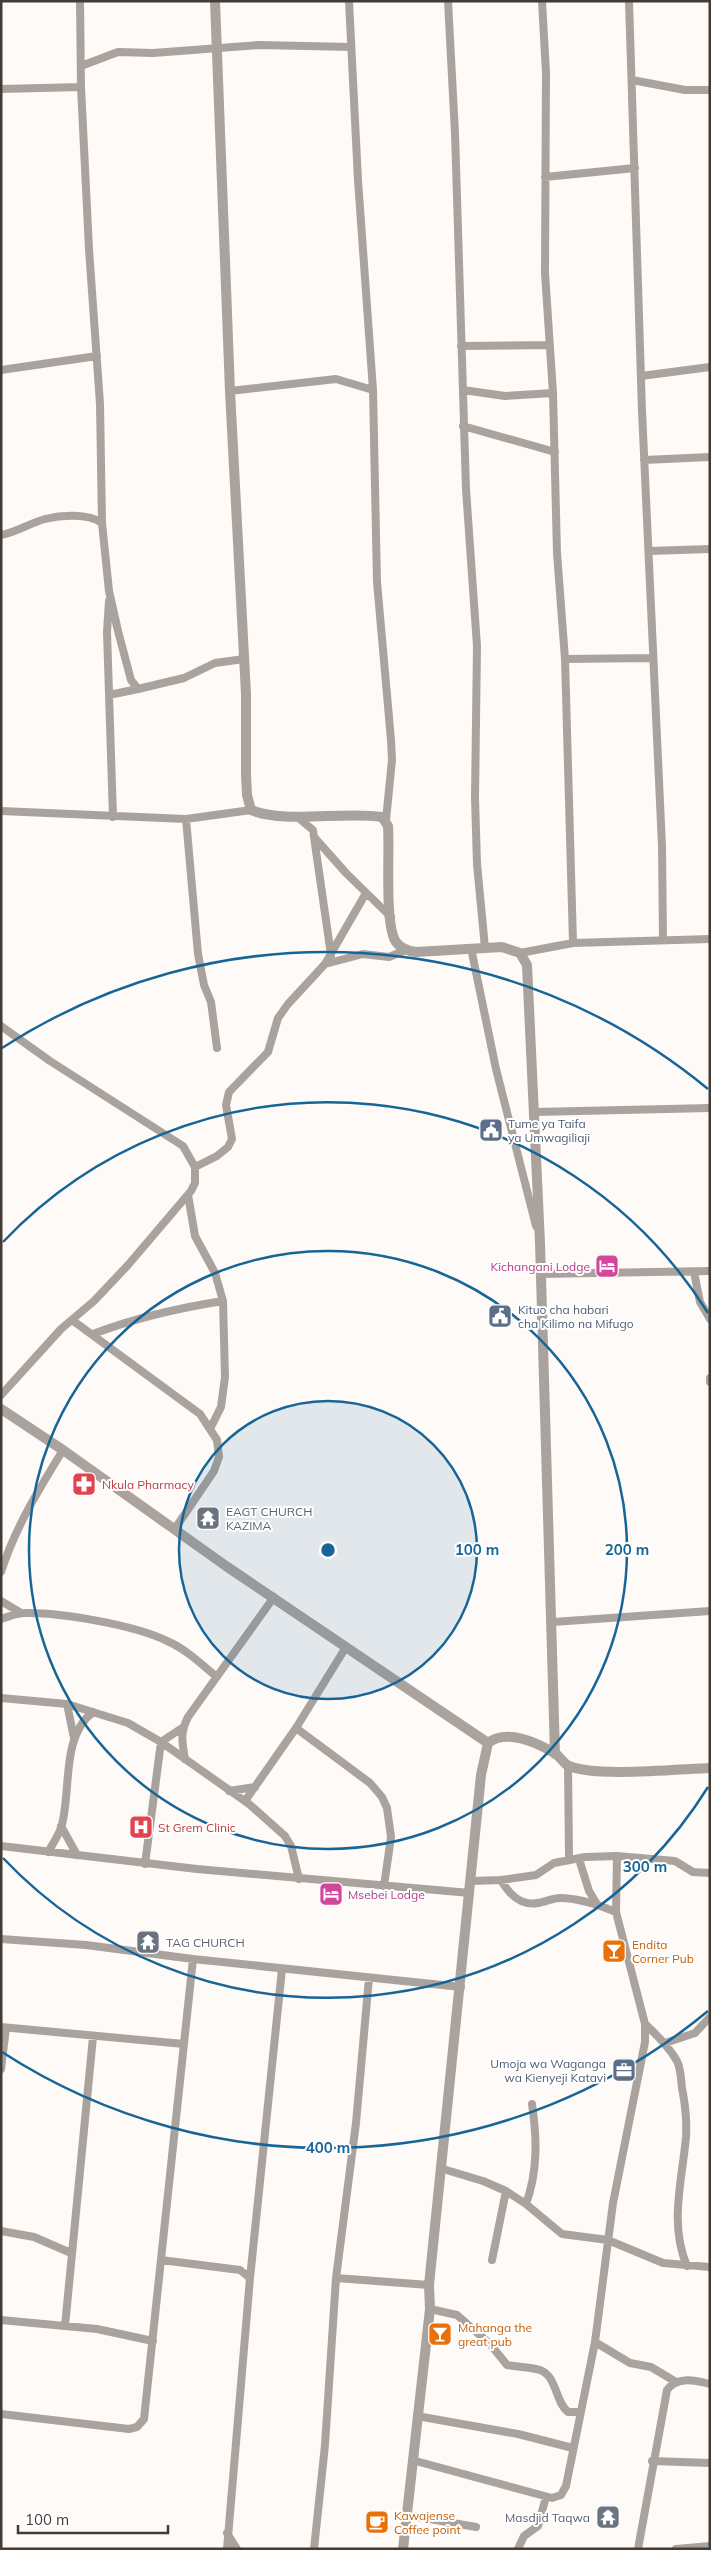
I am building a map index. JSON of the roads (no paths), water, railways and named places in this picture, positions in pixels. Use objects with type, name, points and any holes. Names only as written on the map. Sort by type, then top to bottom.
[{"type":"street","points":[[80,1],[81,87],[89,249],[100,404],[102,523],[110,591],[131,680],[138,688]]},
{"type":"street","points":[[215,1],[230,391],[246,694],[246,785],[251,810]]},
{"type":"street","points":[[349,1],[358,180],[373,390],[377,582],[391,740],[386,820],[389,837],[391,917],[393,936],[397,944],[406,950]]},
{"type":"street","points":[[448,1],[455,133],[463,426],[469,547],[477,646],[475,798],[477,864],[485,948]]},
{"type":"street","points":[[542,1],[546,73],[545,273],[553,393],[557,544],[566,659],[573,944]]},
{"type":"street","points":[[629,1],[644,460],[662,846],[663,940]]},
{"type":"street","points":[[81,66],[118,52],[152,52],[259,45],[351,47]]},
{"type":"street","points":[[632,80],[685,90],[710,90]]},
{"type":"street","points":[[1,89],[81,87]]},
{"type":"street","points":[[545,177],[635,168]]},
{"type":"street","points":[[462,346],[550,345]]},
{"type":"street","points":[[1,370],[97,356]]},
{"type":"street","points":[[641,376],[710,367]]},
{"type":"street","points":[[230,391],[336,379],[373,390]]},
{"type":"street","points":[[463,390],[505,396],[553,393]]},
{"type":"street","points":[[463,426],[555,452]]},
{"type":"street","points":[[644,460],[710,457]]},
{"type":"street","points":[[1,535],[46,518],[80,516],[94,518],[102,523]]},
{"type":"street","points":[[649,551],[710,549]]},
{"type":"street","points":[[110,591],[107,632],[113,817]]},
{"type":"street","points":[[566,659],[652,658]]},
{"type":"street","points":[[109,695],[184,678],[215,663],[244,659]]},
{"type":"street","points":[[1,811],[58,812],[113,817],[186,820],[251,810],[296,816],[363,814],[382,817],[386,820]]},
{"type":"street","points":[[296,816],[313,830],[330,956]]},
{"type":"street","points":[[186,820],[198,954],[204,986],[212,1002],[216,1048]]},
{"type":"street","points":[[314,837],[391,917]]},
{"type":"street","points":[[195,1167],[217,1156],[228,1147],[232,1139],[226,1106],[229,1092],[268,1052],[278,1018],[288,1004],[325,964],[366,893]]},
{"type":"street","points":[[325,964],[363,954],[389,957],[406,950],[432,952],[502,947],[520,953],[573,944],[710,939]]},
{"type":"street","points":[[471,948],[507,1114],[540,1243]]},
{"type":"street","points":[[520,953],[527,965],[535,1112],[553,1622],[555,1754]]},
{"type":"street","points":[[1,1026],[50,1061],[183,1146],[195,1167],[196,1183],[188,1195],[128,1265],[94,1301],[61,1329],[1,1395]]},
{"type":"street","points":[[535,1112],[710,1108]]},
{"type":"street","points":[[188,1195],[195,1236],[215,1273],[223,1301],[225,1377],[221,1407],[211,1427]]},
{"type":"street","points":[[540,1274],[710,1271]]},
{"type":"street","points":[[694,1272],[700,1302],[710,1319]]},
{"type":"street","points":[[93,1334],[143,1317],[182,1307],[223,1301]]},
{"type":"street","points":[[72,1320],[177,1396],[200,1414],[211,1427],[217,1440],[219,1456],[214,1472],[174,1530]]},
{"type":"street","points":[[1,1409],[63,1450],[174,1530],[488,1743]]},
{"type":"street","points":[[1,1572],[8,1550],[21,1522],[63,1450]]},
{"type":"street","points":[[145,1864],[161,1742],[182,1728],[274,1597]]},
{"type":"street","points":[[1,1601],[21,1613]]},
{"type":"street","points":[[553,1622],[710,1611]]},
{"type":"street","points":[[1,1619],[21,1613],[93,1621],[155,1635],[180,1648],[217,1677]]},
{"type":"street","points":[[245,1801],[296,1728],[346,1647]]},
{"type":"street","points":[[1,1698],[67,1704],[128,1723],[161,1742],[245,1801],[285,1836],[291,1846],[299,1879]]},
{"type":"street","points":[[67,1704],[74,1740]]},
{"type":"street","points":[[48,1852],[61,1826],[74,1740],[81,1723],[93,1712]]},
{"type":"street","points":[[182,1728],[181,1737],[185,1759]]},
{"type":"street","points":[[296,1728],[370,1783],[382,1797],[388,1808],[391,1837],[384,1886]]},
{"type":"street","points":[[488,1743],[502,1736],[514,1737],[555,1754],[568,1765],[596,1771],[710,1768]]},
{"type":"street","points":[[402,2549],[430,2309],[429,2285],[443,2169],[481,1775],[488,1743]]},
{"type":"street","points":[[568,1765],[569,1858]]},
{"type":"street","points":[[230,1790],[255,1787]]},
{"type":"street","points":[[61,1826],[77,1855]]},
{"type":"street","points":[[1,1846],[145,1864],[470,1893]]},
{"type":"street","points":[[472,1881],[501,1880],[536,1875],[554,1863],[569,1858],[617,1856],[675,1861],[692,1872],[710,1874]]},
{"type":"street","points":[[412,2460],[546,2497],[557,2497],[566,2486],[595,2342],[613,2203],[645,2042],[645,2024],[616,1912],[617,1856]]},
{"type":"street","points":[[579,1859],[589,1891],[597,1904]]},
{"type":"street","points":[[501,1880],[509,1893],[520,1901],[536,1903],[560,1898],[597,1904],[616,1912]]},
{"type":"street","points":[[1,1939],[86,1945],[282,1969],[461,1987]]},
{"type":"street","points":[[1,2414],[134,2429],[144,2419],[193,1959]]},
{"type":"street","points":[[227,2549],[250,2278],[282,1969]]},
{"type":"street","points":[[314,2549],[325,2444],[336,2278],[356,2123],[369,1978]]},
{"type":"street","points":[[665,2043],[695,2033],[710,2017]]},
{"type":"street","points":[[645,2024],[665,2043],[678,2063],[684,2100],[686,2135],[678,2199],[677,2229],[679,2248],[687,2266]]},
{"type":"street","points":[[1,2069],[3,2028],[184,2044]]},
{"type":"street","points":[[65,2326],[93,2037]]},
{"type":"street","points":[[526,2204],[533,2184],[536,2148],[532,2104]]},
{"type":"street","points":[[443,2169],[483,2180],[506,2191],[526,2204],[562,2234],[608,2240],[650,2259],[687,2266],[710,2267]]},
{"type":"street","points":[[492,2260],[506,2191]]},
{"type":"street","points":[[1,2231],[34,2237],[71,2253]]},
{"type":"street","points":[[161,2260],[240,2270],[250,2278]]},
{"type":"street","points":[[336,2278],[429,2285]]},
{"type":"street","points":[[430,2309],[457,2315],[490,2344],[508,2365],[538,2369],[547,2373],[558,2394],[561,2407],[568,2412],[580,2412]]},
{"type":"street","points":[[1,2320],[65,2326],[153,2340]]},
{"type":"street","points":[[595,2342],[630,2363],[650,2367],[676,2382]]},
{"type":"street","points":[[638,2549],[666,2390],[676,2382],[691,2379],[710,2384]]},
{"type":"street","points":[[417,2416],[518,2434],[573,2448]]},
{"type":"street","points":[[652,2461],[710,2463]]},
{"type":"street","points":[[518,2549],[524,2536],[538,2526],[546,2497]]},
{"type":"street","points":[[407,2515],[476,2528]]},
{"type":"street","points":[[227,2533],[237,2549]]},
{"type":"street","points":[[676,2549],[710,2546]]},
{"type":"place","name":"Tume ya Taifa ya Umwagiliaji","points":[[491,1130]]},
{"type":"place","name":"Kichangani Lodge","points":[[607,1266]]},
{"type":"place","name":"Kituo cha habari cha Kilimo na Mifugo","points":[[500,1316]]},
{"type":"place","name":"Nkula Pharmacy","points":[[84,1484]]},
{"type":"place","name":"EAGT CHURCH KAZIMA","points":[[208,1518]]},
{"type":"place","name":"St Grem Clinic","points":[[141,1827]]},
{"type":"place","name":"Msebei Lodge","points":[[331,1894]]},
{"type":"place","name":"TAG CHURCH","points":[[148,1942]]},
{"type":"place","name":"Endita Corner Pub","points":[[614,1951]]},
{"type":"place","name":"Umoja wa Waganga wa Kienyeji Katavi","points":[[624,2070]]},
{"type":"place","name":"Mahanga the great pub","points":[[440,2334]]},
{"type":"place","name":"Masdjid Taqwa","points":[[608,2517]]},
{"type":"place","name":"Kawajense Coffee point","points":[[377,2522]]}]
